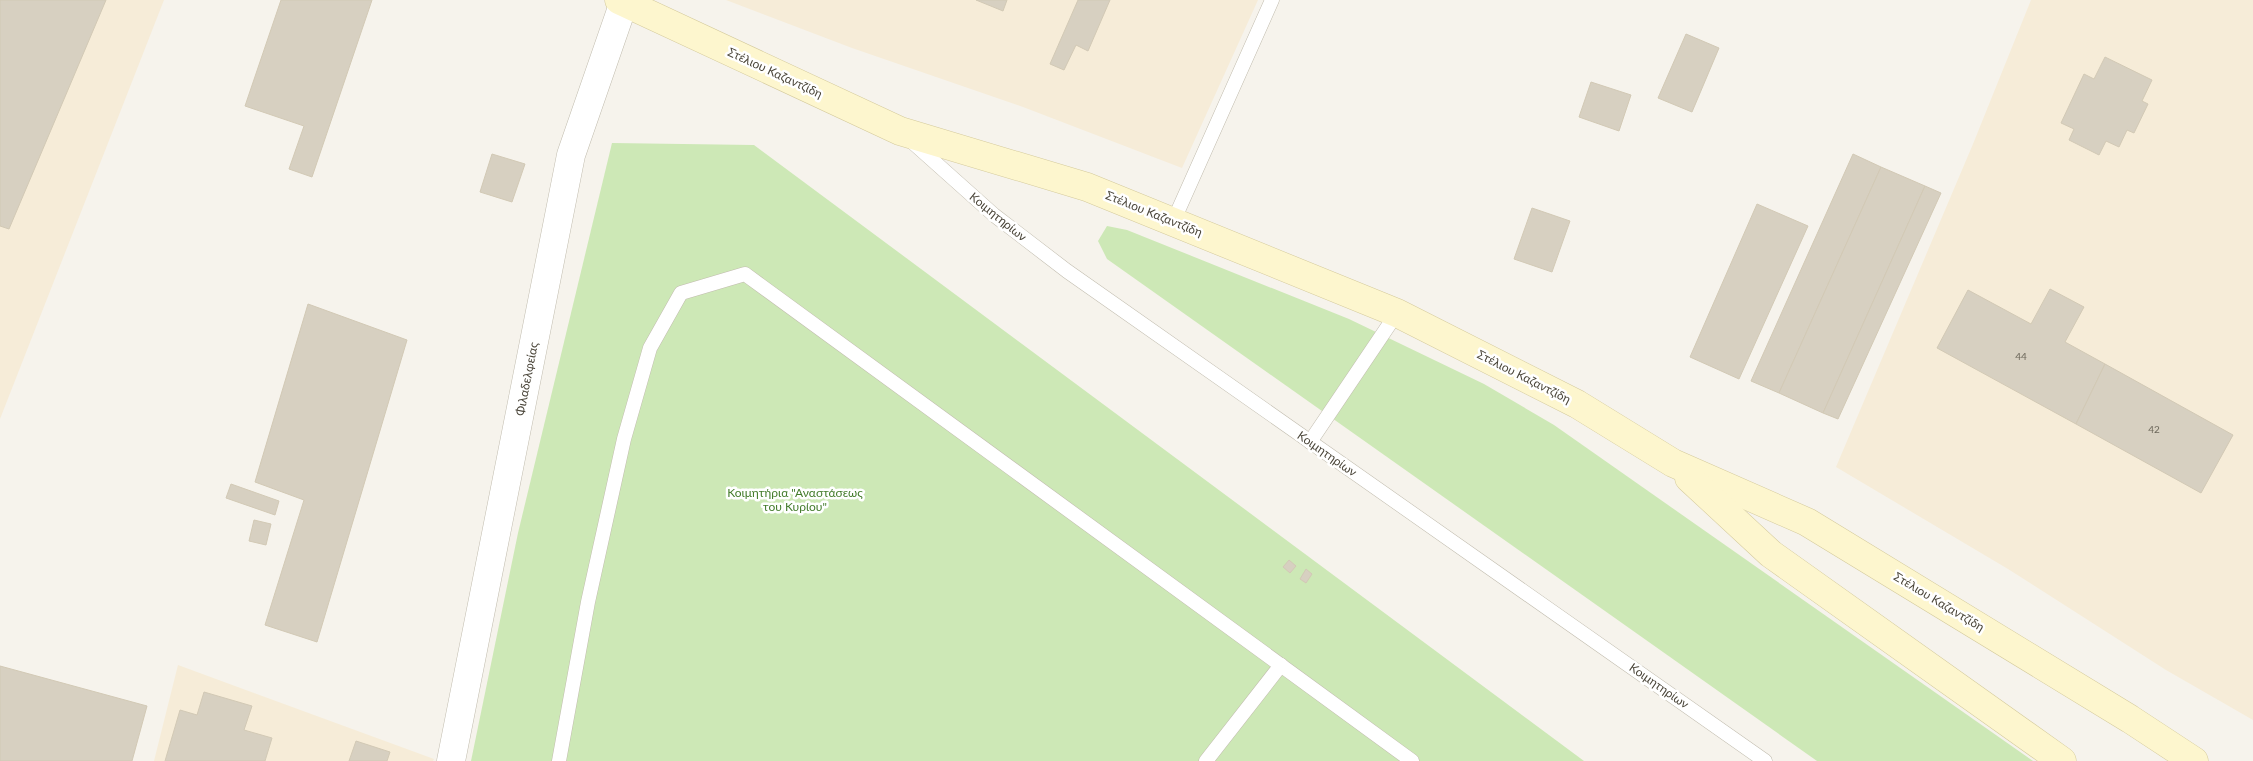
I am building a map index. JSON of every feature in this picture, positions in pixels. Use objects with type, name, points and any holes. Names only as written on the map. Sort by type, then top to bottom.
[{"type":"main road","name":"Στέλιου Καζαντζίδη","points":[[622,1],[900,132],[1087,187],[1397,313],[1577,404],[1673,463],[1807,522],[2130,719],[2194,761]]},
{"type":"main road","name":"Στέλιου Καζαντζίδη","points":[[1673,463],[1770,554],[2062,761]]},
{"type":"street","name":"Φιλαδελφείας","points":[[451,761],[571,155],[622,1]]},
{"type":"lane","points":[[1173,222],[1272,0]]},
{"type":"lane","name":"Κοιμητηρίων","points":[[900,132],[994,215],[1067,271],[1765,761]]},
{"type":"lane","points":[[559,761],[588,602],[624,439],[650,348],[681,293],[744,274],[1412,761]]},
{"type":"lane","points":[[1310,442],[1397,313]]},
{"type":"lane","points":[[1206,761],[1281,665]]},
{"type":"shaded area","points":[[0,0],[164,0],[0,419]]},
{"type":"shaded area","points":[[726,0],[1258,0],[1182,168],[1023,107],[852,48]]},
{"type":"shaded area","points":[[2031,0],[2253,0],[2253,720],[2166,670],[2008,569],[1836,467],[1973,144]]},
{"type":"shaded area","points":[[178,665],[434,759],[433,761],[154,761]]},
{"type":"green space","name":"Κοιμητήρια \"Αναστάσεως του Κυρίου\"","points":[[612,143],[754,145],[1584,761],[471,761],[518,533]]},
{"type":"green space","points":[[1107,226],[1127,230],[1349,319],[1484,384],[1554,425],[2033,761],[1817,761],[1107,259],[1098,241]]},
{"type":"building","points":[[0,0],[106,0],[9,229],[0,226]]},
{"type":"building","points":[[281,0],[372,0],[312,177],[289,169],[304,126],[245,106]]},
{"type":"building","points":[[976,0],[1007,0],[1003,11]]},
{"type":"building","points":[[1078,0],[1110,0],[1088,51],[1076,45],[1064,70],[1050,64]]},
{"type":"building","points":[[1686,34],[1719,48],[1692,112],[1658,98]]},
{"type":"building","points":[[2105,57],[2152,80],[2142,101],[2148,104],[2134,133],[2127,130],[2119,147],[2106,141],[2099,155],[2069,140],[2074,129],[2061,123],[2084,74],[2094,79]]},
{"type":"building","points":[[1591,82],[1631,95],[1619,131],[1579,117]]},
{"type":"building","points":[[492,154],[525,164],[512,202],[480,192]]},
{"type":"building","points":[[1853,154],[1881,167],[1779,393],[1751,381]]},
{"type":"building","points":[[1881,167],[1925,186],[1823,413],[1779,393]]},
{"type":"building","points":[[1925,186],[1941,193],[1838,419],[1823,413]]},
{"type":"building","points":[[1757,204],[1808,226],[1739,379],[1690,357]]},
{"type":"building","points":[[1532,208],[1570,221],[1552,272],[1514,259]]},
{"type":"building","points":[[2050,289],[2084,307],[2065,342],[2105,364],[2076,424],[1937,348],[1968,290],[2031,324]]},
{"type":"building","points":[[308,304],[407,340],[317,642],[265,625],[304,500],[255,482]]},
{"type":"building","points":[[2105,364],[2233,435],[2201,493],[2076,424]]},
{"type":"building","points":[[231,484],[279,501],[275,515],[226,498]]},
{"type":"building","points":[[254,520],[271,524],[266,545],[249,541]]},
{"type":"building","points":[[1289,560],[1296,566],[1290,573],[1283,567]]},
{"type":"building","points":[[1306,569],[1312,574],[1306,583],[1300,579]]},
{"type":"building","points":[[0,666],[147,706],[132,761],[0,761]]},
{"type":"building","points":[[204,692],[252,706],[244,730],[272,738],[265,761],[165,761],[180,710],[197,715]]},
{"type":"building","points":[[356,741],[390,752],[387,761],[349,761]]}]
